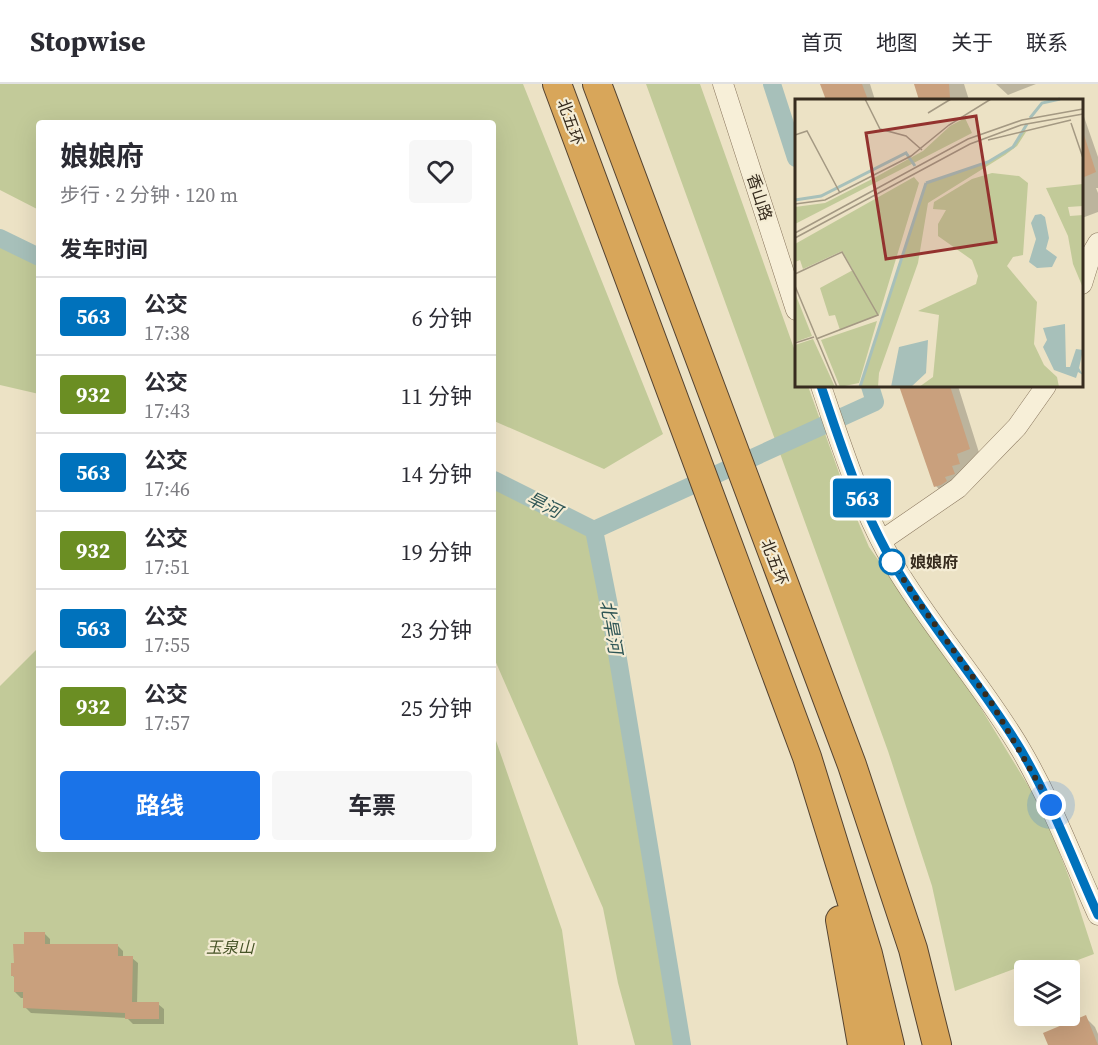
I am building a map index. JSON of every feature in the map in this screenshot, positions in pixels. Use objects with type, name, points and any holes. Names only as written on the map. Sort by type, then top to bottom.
[{"type":"highway","name":"北五环","points":[[557,84],[807,757],[868,954],[890,1045]]},
{"type":"highway","name":"北五环","points":[[597,84],[852,765],[913,950],[937,1045]]},
{"type":"highway","points":[[807,757],[851,973],[862,1045]]},
{"type":"street","name":"香山路","points":[[723,84],[795,307]]},
{"type":"street","points":[[1083,281],[1091,255],[1098,243]]},
{"type":"street","points":[[882,541],[958,488],[1017,427],[1045,387]]},
{"type":"street","points":[[824,394],[839,440],[873,524],[892,562],[991,702],[1022,751],[1051,805],[1098,915]]},
{"type":"green space","points":[[0,84],[523,84],[663,434],[604,469],[496,422],[496,120],[36,120],[36,208],[0,190]]},
{"type":"green space","points":[[646,84],[700,84],[795,351],[795,387],[808,387],[848,498],[869,547],[968,687],[1043,810],[1070,880],[1094,954],[1078,960],[1014,960],[1014,969],[955,991],[932,886],[888,751]]},
{"type":"green space","points":[[0,238],[36,256],[36,393],[0,385]]},
{"type":"green space","points":[[496,481],[594,530],[619,664],[682,1045],[635,1045],[618,983],[603,908],[496,663]]},
{"type":"green space","name":"玉泉山","points":[[36,650],[36,852],[496,852],[496,741],[562,930],[578,1045],[0,1045],[0,686]]},
{"type":"building","points":[[820,84],[862,84],[868,99],[826,99]]},
{"type":"building","points":[[914,84],[949,84],[950,98],[919,99]]},
{"type":"building","points":[[1083,136],[1096,172],[1083,178]]},
{"type":"building","points":[[899,387],[950,387],[970,449],[957,454],[960,464],[952,466],[955,474],[945,477],[947,481],[934,487]]},
{"type":"building","points":[[24,932],[45,932],[45,944],[118,944],[118,956],[133,956],[132,1002],[159,1002],[159,1019],[125,1019],[125,1013],[23,1008],[23,992],[14,992],[11,963],[14,963],[13,944],[24,944]]},
{"type":"building","points":[[1086,1015],[1098,1045],[1048,1045],[1043,1033],[1060,1026],[1080,1026],[1080,1018]]},
{"type":"waterway","name":"北旱河","points":[[772,84],[795,155]]},
{"type":"waterway","name":"旱河","points":[[0,238],[36,256]]},
{"type":"waterway","name":"北旱河","points":[[594,530],[875,402],[870,387]]},
{"type":"waterway","name":"旱河","points":[[496,481],[594,530]]},
{"type":"waterway","name":"北旱河","points":[[594,530],[610,611],[682,1045]]},
{"type":"bus line","name":"563","points":[[821,387],[839,440],[873,524],[892,562],[991,702],[1022,751],[1051,805],[1098,915]]},
{"type":"place","name":"娘娘府","points":[[892,562]]},
{"type":"route","points":[[892,562],[991,702],[1022,751],[1051,805]]}]
